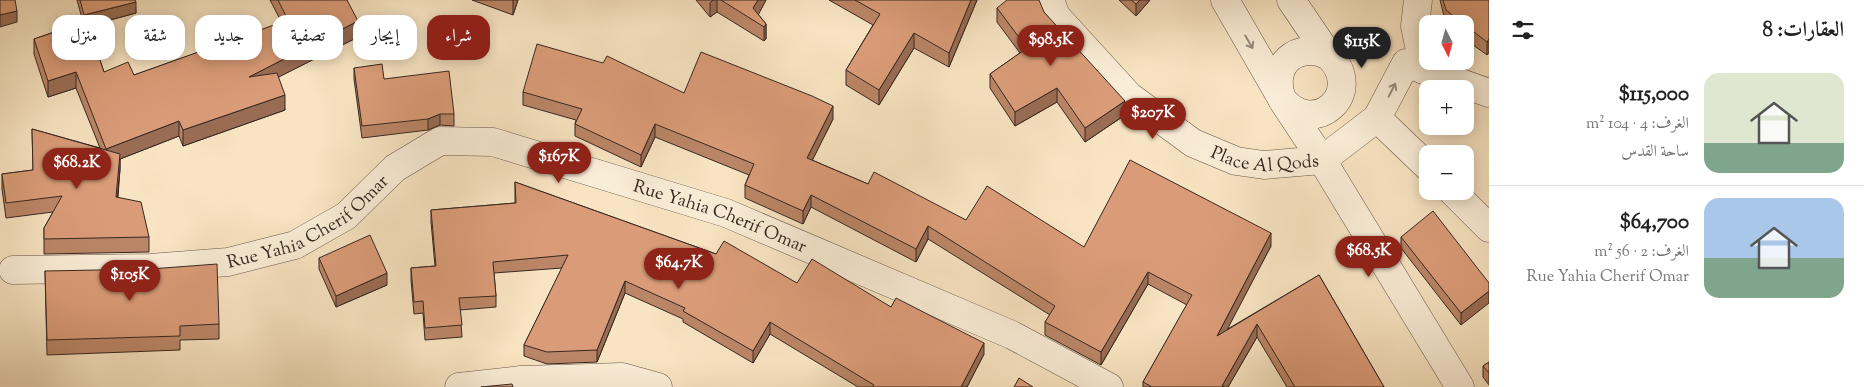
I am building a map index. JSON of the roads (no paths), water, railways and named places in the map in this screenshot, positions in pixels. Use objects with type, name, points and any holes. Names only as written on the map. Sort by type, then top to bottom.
[{"type":"street","name":"Place Al Qods","points":[[1050,0],[1056,16],[1129,96],[1193,142],[1236,161],[1264,165],[1317,153],[1377,118],[1406,63],[1419,68]]},
{"type":"street","points":[[1225,0],[1283,100],[1460,387]]},
{"type":"street","points":[[1291,0],[1329,56],[1337,64],[1342,74],[1338,121],[1324,139],[1317,153]]},
{"type":"street","points":[[1418,0],[1415,26],[1419,46]]},
{"type":"street","points":[[1329,56],[1320,51],[1308,50],[1297,53],[1281,67],[1278,89],[1289,108],[1300,114],[1312,115],[1323,113],[1333,106],[1340,96]]},
{"type":"street","points":[[1424,70],[1489,93]]},
{"type":"street","points":[[1377,118],[1419,158]]},
{"type":"street","name":"Rue Yahia Cherif Omar","points":[[13,270],[150,268],[228,262],[295,245],[346,216],[395,168],[440,140],[493,142],[726,213],[1012,335],[1109,387]]},
{"type":"street","points":[[1461,200],[1489,228]]},
{"type":"street","points":[[460,387],[521,380],[622,378],[658,387]]}]
